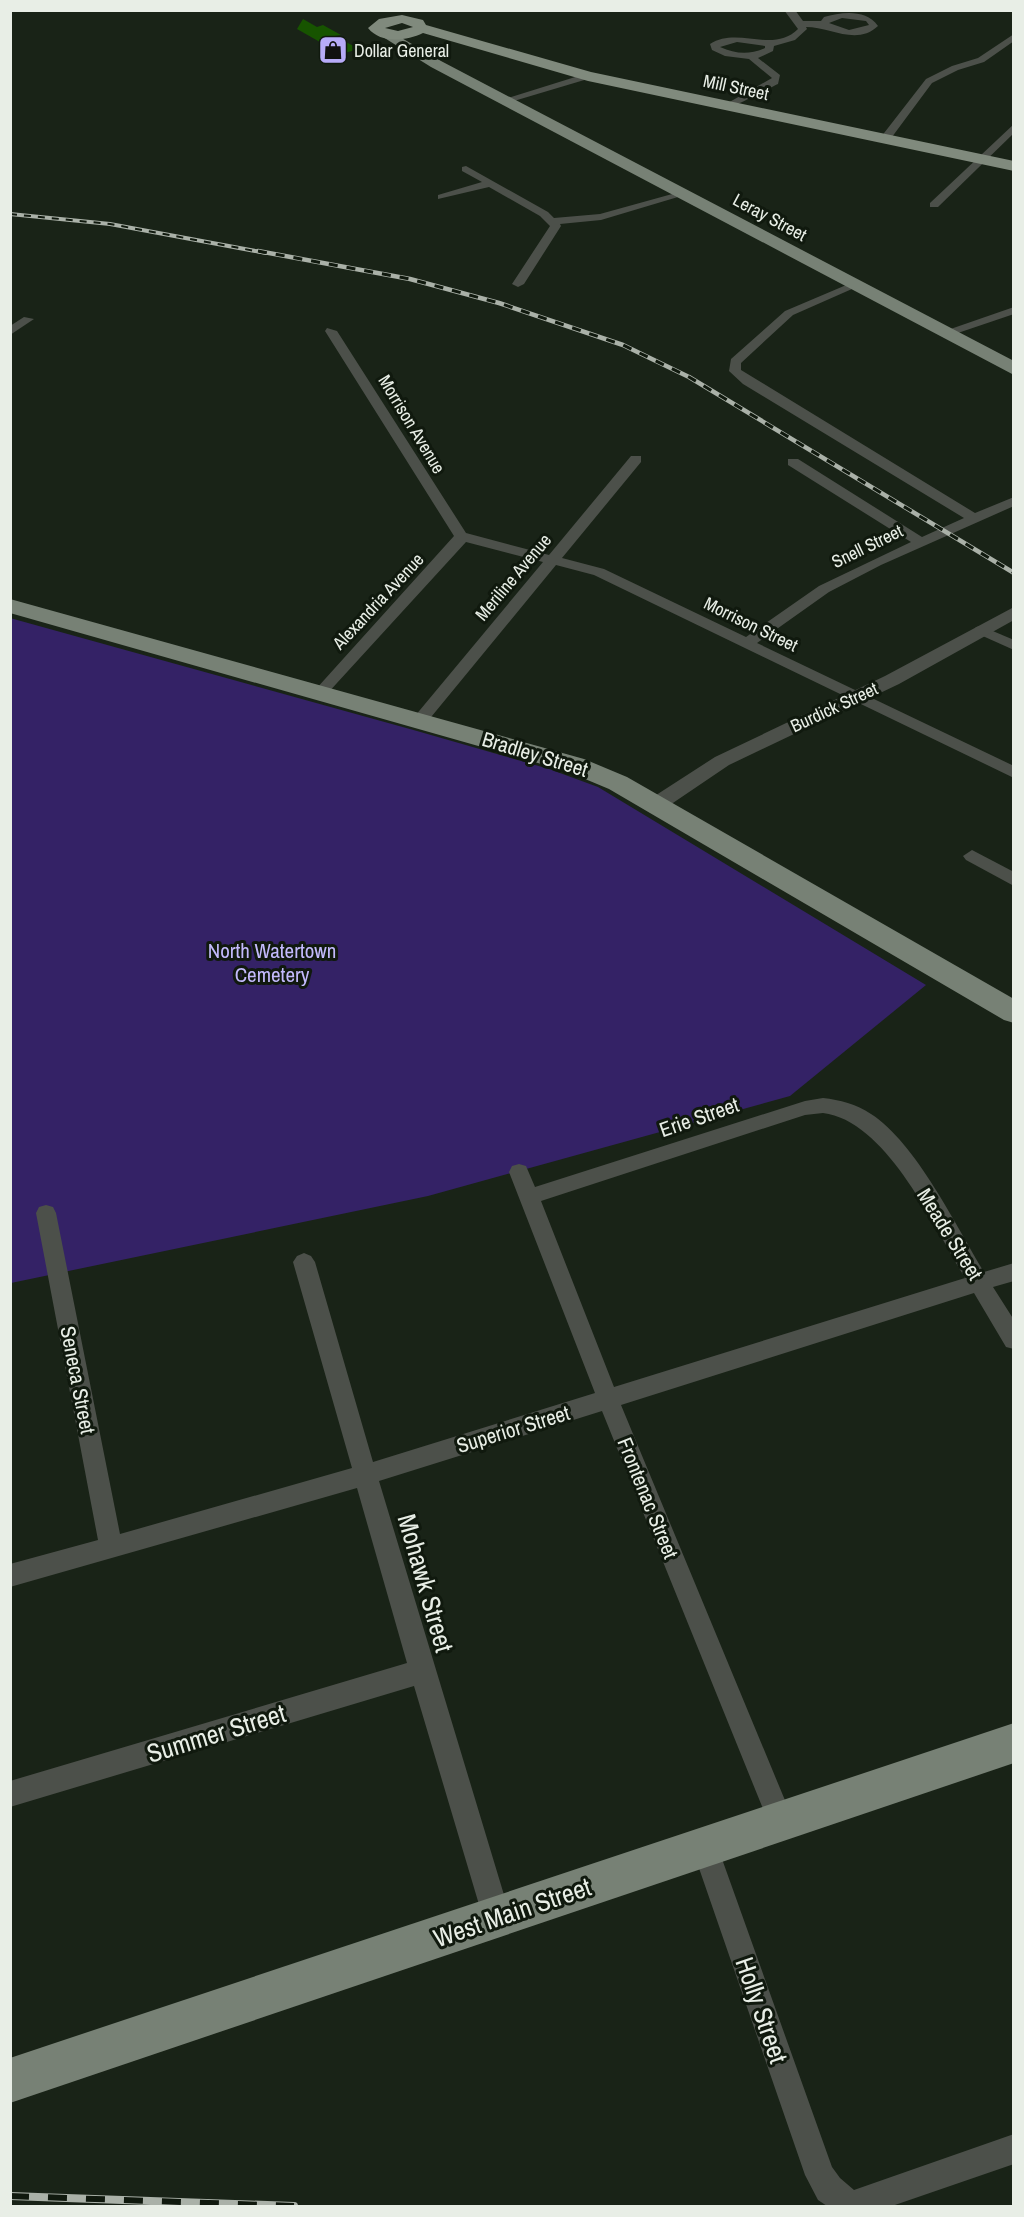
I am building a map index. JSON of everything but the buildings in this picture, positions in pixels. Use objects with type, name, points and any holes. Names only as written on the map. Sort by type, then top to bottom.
[{"type":"highway","points":[[395,20],[414,21],[420,24],[415,31],[378,22],[395,20]]},
{"type":"highway","name":"Mill Street","points":[[415,31],[453,36],[588,76],[1014,166]]},
{"type":"main road","points":[[378,22],[436,64],[442,65]]},
{"type":"main road","points":[[415,31],[407,39],[442,65]]},
{"type":"main road","name":"Leray Street","points":[[442,65],[1014,369]]},
{"type":"main road","name":"Bradley Street","points":[[10,606],[421,719],[575,765],[618,783],[657,804],[1014,1012]]},
{"type":"main road","name":"West Main Street","points":[[10,2081],[497,1918],[704,1845],[781,1822],[1014,1743]]},
{"type":"street","points":[[729,106],[739,98],[769,86],[777,77],[752,57],[728,54],[715,48],[715,44],[737,39],[769,44],[794,39],[803,29],[802,24],[788,10]]},
{"type":"street","points":[[802,24],[824,24],[848,32],[865,31],[874,26],[869,19],[851,15],[833,16],[824,24]]},
{"type":"street","points":[[885,139],[929,81],[955,68],[981,60],[1014,37]]},
{"type":"street","points":[[752,57],[770,49],[769,44]]},
{"type":"street","points":[[760,89],[752,76],[767,67]]},
{"type":"street","points":[[515,104],[588,76]]},
{"type":"street","points":[[934,205],[1014,128]]},
{"type":"street","points":[[466,169],[554,221],[601,217],[683,194]]},
{"type":"street","points":[[442,197],[490,183]]},
{"type":"street","points":[[518,284],[556,226],[554,221]]},
{"type":"street","points":[[855,285],[789,313],[735,362],[735,371],[747,381],[974,518]]},
{"type":"street","points":[[945,333],[1014,310]]},
{"type":"street","points":[[10,332],[28,319]]},
{"type":"street","name":"Morrison Avenue","points":[[331,331],[461,536]]},
{"type":"street","name":"Meriline Avenue","points":[[421,719],[636,459]]},
{"type":"street","points":[[793,462],[921,542]]},
{"type":"street","name":"Snell Street","points":[[747,643],[824,590],[921,542],[1014,501]]},
{"type":"street","name":"Morrison Street","points":[[461,536],[599,572],[1014,773]]},
{"type":"street","name":"Alexandria Avenue","points":[[321,692],[459,542],[461,536]]},
{"type":"street","name":"Burdick Street","points":[[657,804],[722,760],[857,697],[1014,612]]},
{"type":"street","points":[[981,630],[1014,646]]},
{"type":"street","points":[[972,856],[1014,880]]},
{"type":"street","name":"Erie Street","points":[[529,1197],[634,1165],[717,1135],[823,1104],[843,1108],[864,1119],[880,1133]]},
{"type":"street","name":"Meade Street","points":[[880,1133],[910,1169],[1014,1340]]},
{"type":"street","name":"Frontenac Street","points":[[519,1172],[608,1399],[781,1822]]},
{"type":"street","name":"Seneca Street","points":[[46,1214],[111,1547]]},
{"type":"street","name":"Mohawk Street","points":[[304,1262],[422,1671],[497,1918]]},
{"type":"street","name":"Superior Street","points":[[10,1576],[365,1475],[1014,1272]]},
{"type":"street","name":"Summer Street","points":[[10,1794],[422,1671]]},
{"type":"street","name":"Holly Street","points":[[704,1845],[820,2175],[829,2189],[850,2206],[1014,2149]]},
{"type":"green space","name":"North Watertown Cemetery","points":[[10,618],[417,731],[549,769],[598,787],[926,985],[790,1096],[428,1196],[11,1283]]},
{"type":"railway","points":[[10,214],[110,224],[266,253]]},
{"type":"railway","points":[[258,251],[410,279],[499,303],[623,345],[689,377],[1014,573]]},
{"type":"railway","points":[[10,2196],[294,2206]]},
{"type":"place","name":"Dollar General","points":[[333,50]]}]
